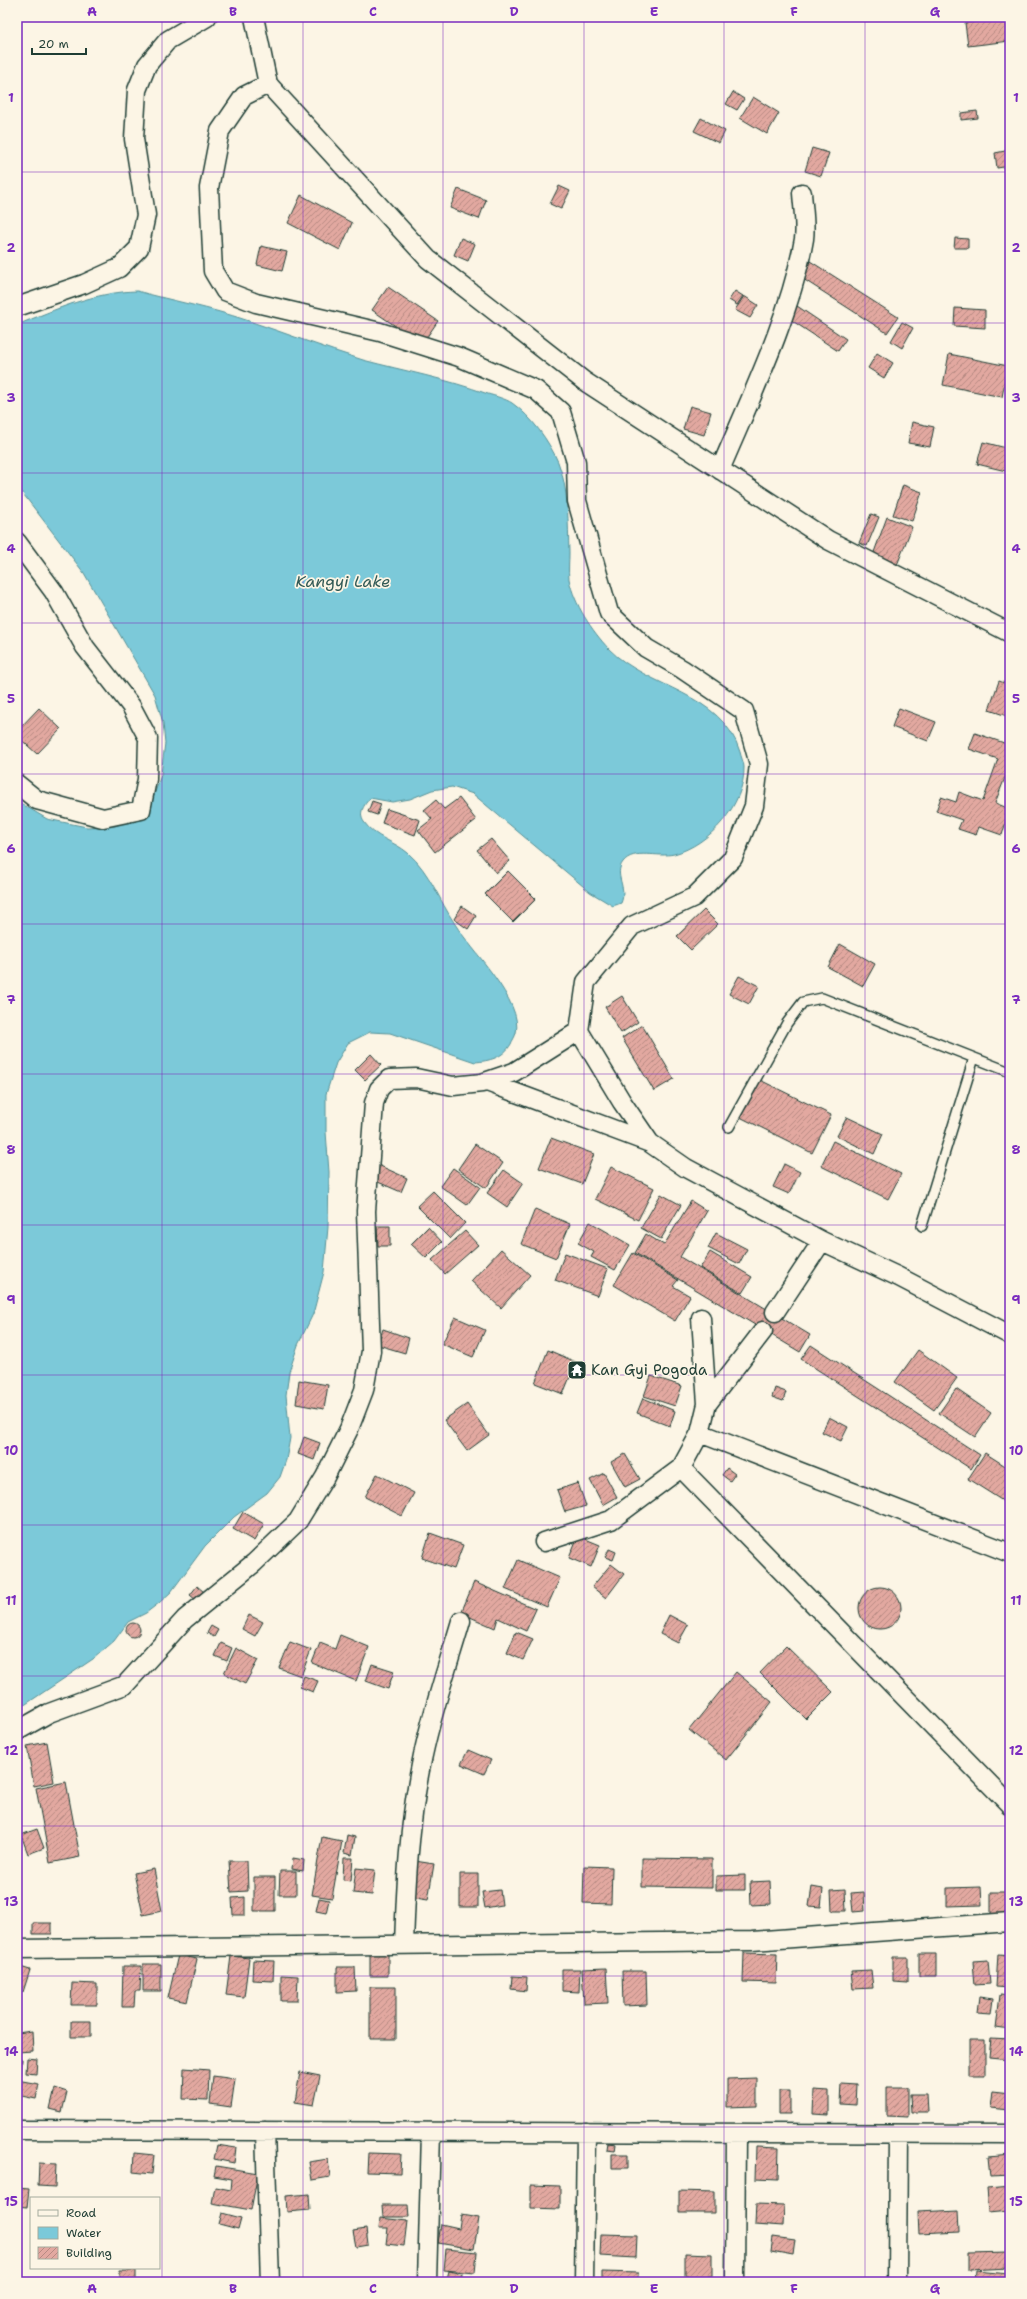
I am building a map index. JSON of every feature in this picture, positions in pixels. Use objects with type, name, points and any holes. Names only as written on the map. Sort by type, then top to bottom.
[{"type":"street","points":[[17,307],[84,284],[119,268],[139,248],[146,215],[134,139],[137,90],[147,65],[168,40],[207,17]]},
{"type":"street","points":[[254,17],[268,84],[428,258],[584,381],[828,540],[1010,633]]},
{"type":"street","points":[[268,84],[244,96],[220,131],[209,188],[213,271],[225,291],[256,303],[380,332],[459,357],[536,390],[562,412],[576,462],[577,501],[609,613],[646,648],[682,669],[744,711],[759,764],[754,806],[733,858],[694,897],[632,926],[586,982],[579,1031],[622,1102],[650,1143]]},
{"type":"street","points":[[720,470],[764,367],[793,285],[804,237],[802,193]]},
{"type":"street","points":[[17,542],[54,592],[85,647],[131,706],[148,738],[147,779],[140,810],[103,818],[37,800],[17,784]]},
{"type":"street","points":[[17,1731],[49,1713],[125,1685],[185,1619],[254,1562],[298,1522],[328,1470],[348,1429],[364,1390],[371,1351],[366,1211],[374,1103],[379,1089],[389,1079],[416,1078],[453,1086],[487,1082],[514,1072],[579,1031]]},
{"type":"street","points":[[487,1082],[650,1143],[686,1168],[822,1241],[899,1277],[1010,1336]]},
{"type":"street","points":[[775,1312],[822,1241]]},
{"type":"street","points":[[544,1542],[612,1520],[681,1468],[700,1434],[707,1404],[701,1318]]},
{"type":"street","points":[[707,1404],[763,1331]]},
{"type":"street","points":[[700,1434],[1010,1553]]},
{"type":"street","points":[[681,1468],[1010,1805]]},
{"type":"street","points":[[404,1945],[406,1891],[412,1827],[421,1765],[461,1621]]},
{"type":"street","points":[[17,1949],[752,1941],[1010,1922]]},
{"type":"street","points":[[17,2130],[1010,2134]]},
{"type":"street","points":[[265,2131],[270,2282]]},
{"type":"street","points":[[427,2282],[431,2132]]},
{"type":"street","points":[[584,2282],[586,2132]]},
{"type":"street","points":[[735,2282],[736,2133]]},
{"type":"street","points":[[897,2282],[898,2134]]},
{"type":"lane","points":[[729,1127],[787,1023],[803,1002],[822,998],[1010,1072]]},
{"type":"lane","points":[[922,1226],[974,1058]]},
{"type":"water","name":"Kangyi Lake","points":[[137,291],[233,316],[334,351],[457,384],[512,403],[533,422],[545,438],[562,472],[567,507],[569,579],[571,588],[584,617],[609,649],[625,662],[643,674],[701,704],[717,716],[731,732],[740,752],[744,764],[743,781],[732,809],[712,833],[700,842],[674,854],[633,855],[623,862],[619,872],[623,897],[621,903],[613,906],[590,892],[473,794],[452,787],[432,790],[410,799],[392,802],[370,798],[364,806],[362,819],[368,827],[379,836],[408,853],[428,877],[449,915],[504,992],[512,1007],[516,1020],[516,1034],[508,1049],[500,1056],[490,1060],[475,1062],[390,1033],[370,1032],[348,1043],[336,1063],[326,1094],[326,1132],[329,1172],[328,1227],[324,1272],[313,1314],[298,1345],[289,1372],[286,1395],[290,1438],[286,1460],[280,1477],[267,1493],[234,1517],[205,1546],[171,1592],[159,1603],[146,1613],[128,1622],[114,1641],[93,1659],[17,1710],[17,801],[47,819],[87,827],[115,826],[136,818],[152,801],[161,775],[165,743],[163,723],[155,695],[84,573],[17,486],[17,325],[76,302],[106,294]]},
{"type":"building","points":[[1010,17],[1010,41],[968,46],[965,23]]},
{"type":"building","points":[[733,92],[744,99],[737,110],[726,104]]},
{"type":"building","points":[[753,97],[779,113],[767,134],[740,118]]},
{"type":"building","points":[[977,111],[978,118],[961,120],[961,113]]},
{"type":"building","points":[[701,118],[725,131],[719,143],[694,131]]},
{"type":"building","points":[[812,148],[829,153],[821,176],[805,171]]},
{"type":"building","points":[[1010,150],[1010,166],[997,168],[995,153]]},
{"type":"building","points":[[559,186],[570,191],[561,209],[550,204]]},
{"type":"building","points":[[458,189],[486,200],[479,219],[450,208]]},
{"type":"building","points":[[301,195],[352,223],[340,250],[288,223]]},
{"type":"building","points":[[461,238],[475,244],[468,261],[454,255]]},
{"type":"building","points":[[955,238],[968,239],[968,248],[954,248]]},
{"type":"building","points":[[261,246],[287,252],[282,271],[257,265]]},
{"type":"building","points":[[810,261],[898,317],[887,333],[800,277]]},
{"type":"building","points":[[388,287],[438,321],[422,344],[372,310]]},
{"type":"building","points":[[735,291],[743,296],[737,305],[729,300]]},
{"type":"building","points":[[744,296],[758,305],[750,318],[735,310]]},
{"type":"building","points":[[797,306],[846,339],[838,351],[788,318]]},
{"type":"building","points":[[955,308],[985,310],[985,328],[954,326]]},
{"type":"building","points":[[902,322],[913,328],[902,348],[891,341]]},
{"type":"building","points":[[877,353],[893,363],[884,378],[868,368]]},
{"type":"building","points":[[949,354],[1008,366],[1002,397],[943,385]]},
{"type":"building","points":[[690,406],[711,412],[704,435],[683,429]]},
{"type":"building","points":[[912,422],[934,427],[930,447],[908,443]]},
{"type":"building","points":[[983,442],[1010,449],[1010,472],[977,464]]},
{"type":"building","points":[[903,485],[922,492],[912,521],[893,515]]},
{"type":"building","points":[[871,514],[879,517],[867,546],[859,543]]},
{"type":"building","points":[[887,517],[912,527],[897,565],[873,555]]},
{"type":"building","points":[[999,681],[1010,685],[1010,717],[989,710]]},
{"type":"building","points":[[39,708],[61,729],[37,754],[17,736],[17,731]]},
{"type":"building","points":[[899,708],[936,722],[928,741],[892,727]]},
{"type":"building","points":[[975,733],[1010,745],[1010,765],[995,803],[1010,809],[1002,835],[979,827],[976,835],[958,829],[962,820],[936,811],[941,797],[956,802],[959,792],[983,801],[998,759],[969,749]]},
{"type":"building","points":[[459,798],[476,820],[435,852],[418,830],[432,819],[424,810],[436,800],[444,809]]},
{"type":"building","points":[[372,801],[381,804],[377,815],[368,812]]},
{"type":"building","points":[[387,809],[420,820],[415,835],[382,823]]},
{"type":"building","points":[[491,839],[510,861],[496,873],[477,850]]},
{"type":"building","points":[[508,871],[536,899],[513,922],[485,894]]},
{"type":"building","points":[[462,906],[476,916],[468,929],[454,919]]},
{"type":"building","points":[[704,910],[718,924],[691,950],[677,936]]},
{"type":"building","points":[[840,944],[875,964],[863,986],[828,967]]},
{"type":"building","points":[[739,976],[759,986],[749,1004],[729,994]]},
{"type":"building","points":[[622,996],[638,1022],[621,1033],[605,1007]]},
{"type":"building","points":[[642,1025],[674,1079],[654,1091],[622,1038]]},
{"type":"building","points":[[371,1054],[381,1065],[365,1080],[355,1070]]},
{"type":"building","points":[[758,1079],[831,1115],[812,1153],[740,1117]]},
{"type":"building","points":[[847,1117],[883,1134],[874,1154],[837,1136]]},
{"type":"building","points":[[551,1138],[594,1154],[582,1184],[539,1168]]},
{"type":"building","points":[[833,1141],[901,1174],[888,1199],[821,1166]]},
{"type":"building","points":[[475,1144],[503,1163],[486,1188],[458,1169]]},
{"type":"building","points":[[784,1164],[800,1172],[789,1194],[773,1187]]},
{"type":"building","points":[[378,1165],[407,1178],[401,1192],[371,1179]]},
{"type":"building","points":[[611,1167],[654,1188],[638,1220],[595,1199]]},
{"type":"building","points":[[453,1168],[480,1187],[467,1205],[440,1186]]},
{"type":"building","points":[[504,1170],[523,1183],[507,1207],[487,1193]]},
{"type":"building","points":[[433,1191],[465,1223],[450,1239],[417,1206]]},
{"type":"building","points":[[661,1194],[681,1205],[661,1239],[641,1228]]},
{"type":"building","points":[[691,1201],[707,1211],[680,1257],[810,1335],[800,1352],[635,1253],[646,1234],[664,1245]]},
{"type":"building","points":[[535,1209],[570,1224],[556,1258],[521,1244]]},
{"type":"building","points":[[590,1222],[630,1245],[615,1270],[591,1257],[594,1252],[578,1243]]},
{"type":"building","points":[[377,1226],[390,1226],[390,1246],[378,1246]]},
{"type":"building","points":[[428,1227],[442,1242],[426,1258],[411,1244]]},
{"type":"building","points":[[465,1231],[478,1245],[445,1274],[432,1260]]},
{"type":"building","points":[[716,1233],[747,1249],[739,1264],[708,1248]]},
{"type":"building","points":[[501,1249],[530,1275],[501,1308],[471,1281]]},
{"type":"building","points":[[710,1252],[752,1277],[742,1293],[700,1268]]},
{"type":"building","points":[[565,1253],[608,1269],[598,1296],[555,1280]]},
{"type":"building","points":[[633,1253],[678,1280],[673,1286],[690,1296],[675,1321],[614,1285]]},
{"type":"building","points":[[455,1317],[485,1330],[473,1357],[442,1344]]},
{"type":"building","points":[[383,1329],[409,1338],[405,1353],[378,1345]]},
{"type":"building","points":[[811,1345],[980,1455],[971,1469],[801,1359]]},
{"type":"building","points":[[548,1350],[576,1362],[563,1394],[535,1383]]},
{"type":"building","points":[[918,1350],[957,1378],[934,1410],[895,1382]]},
{"type":"building","points":[[651,1376],[682,1386],[675,1406],[644,1396]]},
{"type":"building","points":[[299,1380],[328,1385],[324,1409],[296,1404]]},
{"type":"building","points":[[775,1388],[786,1392],[783,1401],[772,1397]]},
{"type":"building","points":[[956,1389],[991,1413],[975,1437],[939,1413]]},
{"type":"building","points":[[643,1398],[675,1411],[670,1426],[637,1413]]},
{"type":"building","points":[[467,1404],[489,1435],[467,1451],[444,1420]]},
{"type":"building","points":[[829,1417],[848,1427],[841,1441],[822,1432]]},
{"type":"building","points":[[304,1437],[320,1443],[314,1460],[298,1454]]},
{"type":"building","points":[[985,1453],[1010,1469],[1010,1497],[1006,1503],[968,1479]]},
{"type":"building","points":[[625,1454],[640,1479],[625,1487],[611,1462]]},
{"type":"building","points":[[727,1468],[735,1474],[730,1481],[722,1475]]},
{"type":"building","points":[[604,1473],[617,1497],[603,1505],[590,1480]]},
{"type":"building","points":[[377,1474],[414,1493],[402,1516],[365,1497]]},
{"type":"building","points":[[578,1483],[586,1506],[565,1512],[557,1490]]},
{"type":"building","points":[[243,1512],[264,1524],[254,1541],[233,1529]]},
{"type":"building","points":[[430,1533],[463,1545],[454,1569],[422,1558]]},
{"type":"building","points":[[578,1536],[600,1545],[591,1567],[569,1558]]},
{"type":"building","points":[[609,1549],[616,1552],[613,1560],[605,1557]]},
{"type":"building","points":[[518,1560],[560,1578],[547,1607],[505,1589]]},
{"type":"building","points":[[611,1564],[624,1574],[606,1598],[592,1587]]},
{"type":"building","points":[[474,1582],[536,1609],[526,1631],[498,1618],[495,1628],[461,1613]]},
{"type":"building","points":[[197,1586],[204,1592],[197,1601],[190,1595]]},
{"type":"building","points":[[876,1587],[884,1587],[892,1590],[898,1596],[901,1608],[898,1620],[892,1626],[884,1629],[876,1629],[868,1626],[862,1620],[859,1612],[859,1604],[862,1596],[868,1590]]},
{"type":"building","points":[[249,1615],[263,1622],[255,1636],[242,1629]]},
{"type":"building","points":[[669,1615],[688,1625],[678,1643],[660,1634]]},
{"type":"building","points":[[133,1623],[138,1625],[140,1630],[138,1635],[133,1637],[128,1635],[126,1630],[128,1625]]},
{"type":"building","points":[[211,1626],[218,1630],[214,1637],[207,1633]]},
{"type":"building","points":[[516,1632],[533,1639],[523,1660],[507,1653]]},
{"type":"building","points":[[340,1635],[369,1647],[356,1681],[312,1663],[320,1643],[335,1649]]},
{"type":"building","points":[[290,1642],[311,1650],[301,1676],[279,1668]]},
{"type":"building","points":[[221,1643],[232,1648],[227,1661],[215,1656]]},
{"type":"building","points":[[786,1646],[833,1692],[806,1719],[760,1673]]},
{"type":"building","points":[[236,1648],[258,1660],[245,1684],[224,1673]]},
{"type":"building","points":[[372,1664],[394,1671],[388,1689],[366,1681]]},
{"type":"building","points":[[736,1672],[772,1702],[726,1760],[689,1730]]},
{"type":"building","points":[[304,1676],[318,1681],[313,1692],[300,1687]]},
{"type":"building","points":[[47,1742],[54,1782],[34,1786],[27,1746]]},
{"type":"building","points":[[468,1750],[491,1760],[484,1774],[461,1764]]},
{"type":"building","points":[[66,1782],[80,1857],[50,1863],[36,1788]]},
{"type":"building","points":[[37,1829],[44,1848],[28,1854],[21,1835]]},
{"type":"building","points":[[347,1835],[355,1837],[352,1855],[344,1853]]},
{"type":"building","points":[[322,1837],[342,1841],[332,1898],[312,1895]]},
{"type":"building","points":[[293,1858],[304,1860],[303,1871],[292,1869]]},
{"type":"building","points":[[344,1858],[353,1858],[351,1881],[343,1880]]},
{"type":"building","points":[[642,1858],[712,1859],[712,1888],[642,1887]]},
{"type":"building","points":[[229,1861],[247,1861],[248,1891],[231,1892]]},
{"type":"building","points":[[415,1861],[434,1864],[428,1900],[409,1897]]},
{"type":"building","points":[[584,1866],[612,1867],[611,1904],[583,1903]]},
{"type":"building","points":[[356,1868],[375,1870],[372,1895],[353,1893]]},
{"type":"building","points":[[154,1869],[162,1911],[143,1915],[134,1873]]},
{"type":"building","points":[[280,1871],[296,1871],[296,1895],[279,1895]]},
{"type":"building","points":[[460,1874],[478,1874],[478,1907],[460,1907]]},
{"type":"building","points":[[745,1875],[745,1890],[716,1890],[716,1876]]},
{"type":"building","points":[[254,1877],[275,1877],[275,1911],[254,1911]]},
{"type":"building","points":[[770,1881],[771,1904],[751,1905],[750,1882]]},
{"type":"building","points":[[812,1887],[823,1889],[821,1907],[809,1906]]},
{"type":"building","points":[[981,1887],[982,1905],[947,1906],[947,1888]]},
{"type":"building","points":[[845,1889],[846,1911],[832,1911],[831,1890]]},
{"type":"building","points":[[500,1890],[502,1905],[485,1908],[482,1892]]},
{"type":"building","points":[[864,1892],[865,1911],[853,1912],[851,1893]]},
{"type":"building","points":[[991,1892],[1010,1892],[1010,1919],[991,1920]]},
{"type":"building","points":[[245,1897],[245,1915],[233,1915],[232,1898]]},
{"type":"building","points":[[319,1898],[329,1900],[326,1913],[316,1911]]},
{"type":"building","points":[[33,1923],[52,1923],[52,1934],[33,1934]]},
{"type":"building","points":[[744,1953],[777,1954],[776,1983],[743,1982]]},
{"type":"building","points":[[370,1954],[388,1954],[388,1976],[370,1976]]},
{"type":"building","points":[[919,1954],[936,1954],[936,1976],[919,1976]]},
{"type":"building","points":[[998,1954],[1010,1955],[1010,1988],[996,1987]]},
{"type":"building","points":[[178,1955],[197,1959],[187,2002],[168,1998]]},
{"type":"building","points":[[231,1956],[249,1958],[244,1997],[226,1995]]},
{"type":"building","points":[[893,1957],[908,1957],[908,1982],[893,1981]]},
{"type":"building","points":[[253,1960],[274,1961],[273,1981],[252,1980]]},
{"type":"building","points":[[988,1961],[990,1984],[975,1985],[973,1962]]},
{"type":"building","points":[[143,1964],[161,1964],[161,1991],[143,1991]]},
{"type":"building","points":[[17,1966],[30,1970],[23,1992],[17,1990]]},
{"type":"building","points":[[123,1966],[141,1966],[140,1991],[135,1991],[134,2007],[122,2007]]},
{"type":"building","points":[[337,1967],[355,1967],[356,1991],[337,1992]]},
{"type":"building","points":[[606,1968],[608,2003],[584,2004],[582,1969]]},
{"type":"building","points":[[562,1969],[580,1969],[579,1992],[562,1991]]},
{"type":"building","points":[[871,1970],[873,1988],[853,1989],[851,1971]]},
{"type":"building","points":[[622,1971],[646,1971],[647,2005],[623,2006]]},
{"type":"building","points":[[281,1975],[298,1976],[297,2001],[281,2001]]},
{"type":"building","points":[[512,1976],[527,1977],[526,1991],[511,1989]]},
{"type":"building","points":[[72,1983],[97,1984],[97,2005],[71,2005]]},
{"type":"building","points":[[370,1987],[396,1987],[396,2039],[370,2039]]},
{"type":"building","points":[[1000,1995],[1010,1996],[1010,2030],[996,2028]]},
{"type":"building","points":[[979,1997],[993,1999],[991,2014],[977,2013]]},
{"type":"building","points":[[71,2021],[91,2021],[91,2037],[71,2037]]},
{"type":"building","points":[[32,2031],[33,2051],[17,2052],[17,2033]]},
{"type":"building","points":[[991,2038],[1010,2039],[1010,2060],[989,2058]]},
{"type":"building","points":[[969,2040],[985,2040],[985,2075],[969,2075]]},
{"type":"building","points":[[27,2058],[37,2059],[36,2074],[26,2073]]},
{"type":"building","points":[[17,2059],[22,2059],[21,2075],[17,2075]]},
{"type":"building","points":[[184,2068],[209,2070],[208,2100],[183,2099]]},
{"type":"building","points":[[300,2072],[320,2076],[314,2105],[295,2102]]},
{"type":"building","points":[[213,2076],[235,2079],[231,2107],[210,2104]]},
{"type":"building","points":[[757,2078],[757,2106],[727,2107],[727,2079]]},
{"type":"building","points":[[17,2080],[39,2084],[36,2099],[17,2095]]},
{"type":"building","points":[[841,2083],[857,2084],[856,2105],[840,2104]]},
{"type":"building","points":[[887,2087],[908,2087],[908,2117],[887,2116]]},
{"type":"building","points":[[55,2088],[67,2092],[62,2112],[50,2109]]},
{"type":"building","points":[[814,2090],[829,2091],[829,2115],[813,2114]]},
{"type":"building","points":[[779,2091],[790,2091],[790,2114],[779,2114]]},
{"type":"building","points":[[992,2091],[1010,2093],[1010,2110],[990,2108]]},
{"type":"building","points":[[910,2094],[927,2094],[928,2112],[911,2112]]},
{"type":"building","points":[[608,2143],[616,2144],[615,2151],[607,2150]]},
{"type":"building","points":[[217,2145],[236,2148],[234,2163],[214,2159]]},
{"type":"building","points":[[756,2147],[779,2148],[778,2180],[755,2179]]},
{"type":"building","points":[[134,2153],[154,2155],[152,2174],[133,2172]]},
{"type":"building","points":[[368,2153],[401,2154],[400,2173],[367,2172]]},
{"type":"building","points":[[612,2154],[628,2154],[628,2168],[612,2168]]},
{"type":"building","points":[[1010,2155],[1010,2175],[991,2176],[989,2157]]},
{"type":"building","points":[[328,2159],[330,2177],[312,2180],[309,2162]]},
{"type":"building","points":[[39,2163],[56,2164],[55,2187],[38,2186]]},
{"type":"building","points":[[216,2166],[258,2173],[251,2210],[212,2203],[215,2187],[231,2190],[232,2179],[214,2176]]},
{"type":"building","points":[[531,2185],[560,2186],[560,2209],[531,2208]]},
{"type":"building","points":[[1010,2187],[1010,2210],[989,2212],[987,2189]]},
{"type":"building","points":[[17,2188],[29,2189],[27,2207],[17,2206]]},
{"type":"building","points":[[679,2191],[715,2192],[715,2213],[679,2213]]},
{"type":"building","points":[[309,2194],[310,2210],[287,2212],[286,2196]]},
{"type":"building","points":[[756,2204],[784,2205],[783,2226],[755,2224]]},
{"type":"building","points":[[382,2205],[408,2205],[409,2217],[383,2217]]},
{"type":"building","points":[[959,2210],[960,2232],[919,2234],[918,2212]]},
{"type":"building","points":[[222,2213],[241,2218],[238,2229],[219,2224]]},
{"type":"building","points":[[461,2215],[479,2218],[474,2249],[438,2243],[441,2224],[459,2228]]},
{"type":"building","points":[[380,2218],[407,2221],[404,2246],[386,2244],[388,2228],[379,2228]]},
{"type":"building","points":[[366,2229],[368,2245],[356,2247],[353,2231]]},
{"type":"building","points":[[601,2234],[637,2235],[636,2258],[600,2256]]},
{"type":"building","points":[[773,2237],[795,2240],[793,2255],[771,2251]]},
{"type":"building","points":[[446,2249],[477,2252],[475,2273],[444,2270]]},
{"type":"building","points":[[1010,2252],[1010,2268],[967,2270],[967,2253]]},
{"type":"building","points":[[685,2253],[712,2254],[712,2276],[685,2276]]},
{"type":"building","points":[[120,2270],[136,2270],[136,2282],[120,2282]]},
{"type":"building","points":[[449,2271],[462,2274],[461,2282],[446,2282]]},
{"type":"building","points":[[975,2271],[1010,2274],[1010,2282],[974,2282]]},
{"type":"building","points":[[602,2272],[638,2273],[638,2282],[602,2282]]},
{"type":"place","name":"Kan Gyi Pogoda","points":[[577,1370]]}]
